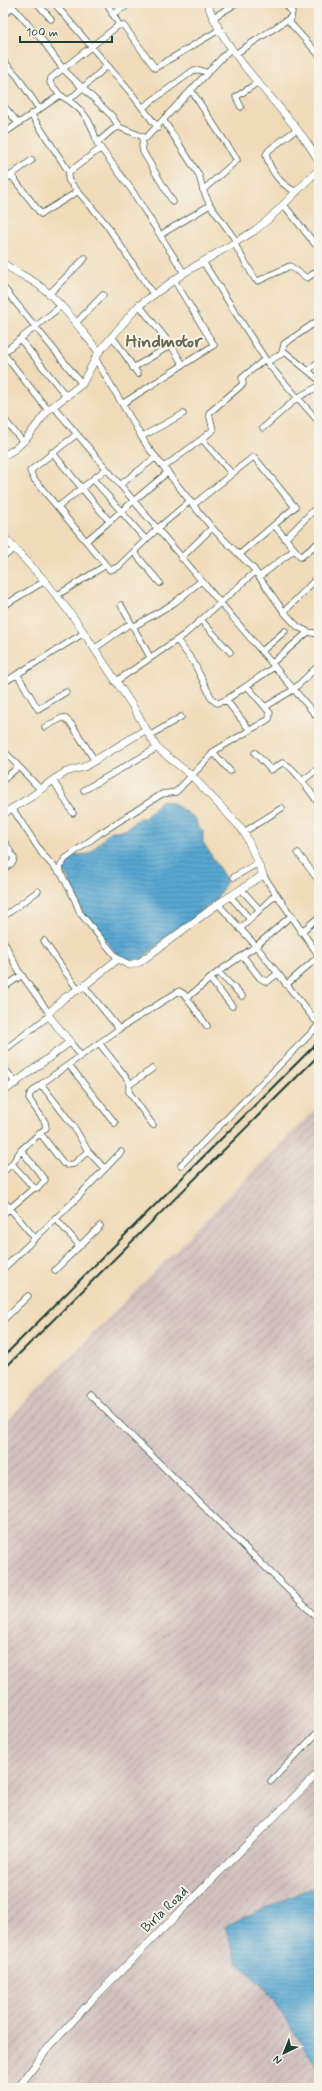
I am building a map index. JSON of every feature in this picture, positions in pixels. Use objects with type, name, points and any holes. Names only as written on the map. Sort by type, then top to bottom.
[{"type":"street","points":[[37,3],[51,19]]},
{"type":"street","points":[[54,3],[158,128]]},
{"type":"street","points":[[112,14],[132,3]]},
{"type":"street","points":[[214,17],[237,3]]},
{"type":"street","points":[[285,3],[292,13],[290,23],[319,55]]},
{"type":"street","points":[[108,4],[119,25],[125,27],[155,68],[219,30]]},
{"type":"street","points":[[209,4],[219,30],[233,51],[257,83],[297,129],[319,161]]},
{"type":"street","points":[[3,16],[12,7],[14,7],[43,41],[63,69],[112,116],[119,127]]},
{"type":"street","points":[[153,294],[106,224],[68,179],[69,172],[99,146],[112,130],[119,127],[128,129],[143,138],[148,137],[158,128],[207,73],[233,51],[290,18]]},
{"type":"street","points":[[119,25],[50,81],[60,95],[69,100],[90,121],[99,146],[131,189],[184,273]]},
{"type":"street","points":[[3,60],[18,77],[38,109]]},
{"type":"street","points":[[69,100],[106,66]]},
{"type":"street","points":[[142,108],[190,72],[197,70],[207,73]]},
{"type":"street","points":[[241,107],[236,97],[257,83]]},
{"type":"street","points":[[191,90],[238,160],[203,190]]},
{"type":"street","points":[[3,134],[60,95]]},
{"type":"street","points":[[3,105],[18,123]]},
{"type":"street","points":[[31,114],[69,172]]},
{"type":"street","points":[[164,121],[199,175],[203,190],[210,205],[236,242],[255,279],[258,281],[290,266],[306,278],[319,270]]},
{"type":"street","points":[[297,129],[269,150],[266,155],[279,181],[285,187],[297,192]]},
{"type":"street","points":[[143,138],[142,146],[144,152],[173,202]]},
{"type":"street","points":[[3,181],[32,160]]},
{"type":"street","points":[[3,456],[23,442],[51,409],[68,397],[82,384],[97,355],[139,305],[184,273],[262,225],[319,170]]},
{"type":"street","points":[[11,175],[41,214],[78,192]]},
{"type":"street","points":[[284,204],[315,244]]},
{"type":"street","points":[[160,235],[210,205]]},
{"type":"street","points":[[49,294],[85,258]]},
{"type":"street","points":[[202,262],[266,360],[319,422]]},
{"type":"street","points":[[5,267],[33,281],[49,294],[76,323],[97,355],[141,437],[166,470],[212,528],[240,554],[255,572],[284,612],[300,629],[319,634]]},
{"type":"street","points":[[122,404],[214,345],[174,280]]},
{"type":"street","points":[[3,287],[82,384]]},
{"type":"street","points":[[76,323],[103,295]]},
{"type":"street","points":[[139,305],[171,345],[183,365]]},
{"type":"street","points":[[60,306],[3,353],[51,409],[77,434],[319,719]]},
{"type":"street","points":[[282,353],[284,344],[319,320]]},
{"type":"street","points":[[112,336],[138,374]]},
{"type":"street","points":[[20,339],[68,397]]},
{"type":"street","points":[[133,368],[171,345]]},
{"type":"street","points":[[86,541],[213,430],[209,413],[243,384],[242,378],[266,360],[282,353],[287,353],[319,380]]},
{"type":"street","points":[[308,371],[319,361]]},
{"type":"street","points":[[263,428],[297,398],[319,386]]},
{"type":"street","points":[[141,437],[183,414]]},
{"type":"street","points":[[3,418],[23,442]]},
{"type":"street","points":[[77,434],[52,452],[30,471],[34,479],[110,570],[115,570],[157,529],[254,457],[295,505],[295,508],[240,554]]},
{"type":"street","points":[[202,439],[232,474]]},
{"type":"street","points":[[52,452],[109,522]]},
{"type":"street","points":[[120,485],[156,457]]},
{"type":"street","points":[[58,507],[106,469]]},
{"type":"street","points":[[93,479],[120,512],[146,540]]},
{"type":"street","points":[[285,539],[319,505]]},
{"type":"street","points":[[274,526],[294,550],[302,557],[319,542]]},
{"type":"street","points":[[181,558],[212,528]]},
{"type":"street","points":[[3,536],[45,581],[84,633],[115,682],[132,705],[157,748],[192,776],[244,832],[262,875],[292,915],[301,932],[319,956],[286,985]]},
{"type":"street","points":[[3,557],[14,549]]},
{"type":"street","points":[[259,578],[294,550]]},
{"type":"street","points":[[134,552],[160,583]]},
{"type":"street","points":[[56,596],[106,565]]},
{"type":"street","points":[[115,682],[177,640],[255,572]]},
{"type":"street","points":[[284,612],[319,576]]},
{"type":"street","points":[[3,606],[45,581]]},
{"type":"street","points":[[94,649],[132,625],[174,603],[201,581]]},
{"type":"street","points":[[121,605],[150,657]]},
{"type":"street","points":[[201,620],[230,652]]},
{"type":"street","points":[[262,651],[285,631]]},
{"type":"street","points":[[177,640],[194,663],[212,699],[218,703],[226,700],[247,686],[273,665],[308,632]]},
{"type":"street","points":[[4,682],[84,633]]},
{"type":"street","points":[[265,708],[293,690],[319,665]]},
{"type":"street","points":[[17,674],[38,709],[66,692]]},
{"type":"street","points":[[247,686],[270,713],[270,717],[213,752],[176,792],[162,794],[99,834],[65,859],[60,866],[61,873],[80,914],[118,959],[129,965],[140,962],[218,904],[262,875]]},
{"type":"street","points":[[226,700],[249,729]]},
{"type":"street","points":[[313,712],[319,707]]},
{"type":"street","points":[[3,814],[53,780],[70,771],[81,769],[147,733],[181,717]]},
{"type":"street","points":[[45,727],[62,718],[66,718],[95,761]]},
{"type":"street","points":[[84,790],[157,748]]},
{"type":"street","points":[[3,750],[5,758],[18,767],[40,790]]},
{"type":"street","points":[[213,752],[230,771]]},
{"type":"street","points":[[255,753],[271,770],[282,763],[286,764],[302,781],[319,804]]},
{"type":"street","points":[[3,780],[18,767]]},
{"type":"street","points":[[302,781],[319,768]]},
{"type":"street","points":[[53,780],[73,813]]},
{"type":"street","points":[[12,808],[44,856],[61,873]]},
{"type":"street","points":[[244,832],[282,808]]},
{"type":"street","points":[[3,839],[14,858],[13,862],[3,870]]},
{"type":"street","points":[[298,852],[319,881]]},
{"type":"street","points":[[234,877],[258,863]]},
{"type":"street","points":[[241,889],[259,909]]},
{"type":"street","points":[[3,917],[38,892]]},
{"type":"street","points":[[240,929],[249,918],[276,894]]},
{"type":"street","points":[[230,896],[249,918]]},
{"type":"street","points":[[218,904],[256,946],[315,1020]]},
{"type":"street","points":[[187,998],[218,972],[256,946],[292,915]]},
{"type":"street","points":[[301,932],[319,916]]},
{"type":"street","points":[[3,940],[22,975],[81,1056]]},
{"type":"street","points":[[44,941],[81,988],[119,1028]]},
{"type":"street","points":[[243,956],[262,980],[267,982],[277,974]]},
{"type":"street","points":[[3,1051],[49,1014],[64,998],[81,988],[118,959]]},
{"type":"street","points":[[218,972],[242,996]]},
{"type":"street","points":[[3,988],[22,975]]},
{"type":"street","points":[[210,979],[232,1006]]},
{"type":"street","points":[[3,1172],[12,1164],[21,1150],[46,1128],[46,1124],[29,1099],[30,1094],[41,1084],[119,1028],[179,991],[187,998],[207,1026]]},
{"type":"street","points":[[181,1165],[319,1025]]},
{"type":"street","points":[[3,1092],[16,1084],[70,1042]]},
{"type":"street","points":[[99,1043],[129,1081],[129,1092],[153,1125]]},
{"type":"street","points":[[69,1065],[115,1123]]},
{"type":"street","points":[[3,1066],[16,1084]]},
{"type":"street","points":[[129,1085],[152,1069]]},
{"type":"street","points":[[41,1084],[74,1127],[88,1152],[104,1168]]},
{"type":"street","points":[[40,1133],[65,1164],[74,1164],[88,1152]]},
{"type":"street","points":[[3,1214],[34,1188],[38,1188],[45,1180],[21,1150]]},
{"type":"street","points":[[3,1269],[121,1152]]},
{"type":"street","points":[[12,1164],[34,1188]]},
{"type":"street","points":[[3,1200],[34,1237]]},
{"type":"street","points":[[55,1218],[80,1246]]},
{"type":"street","points":[[55,1270],[100,1226]]},
{"type":"street","points":[[3,1310],[5,1317],[28,1296]]},
{"type":"street","points":[[90,1394],[319,1620]]},
{"type":"street","points":[[271,1781],[319,1732]]},
{"type":"street","name":"Birla Road","points":[[18,2088],[48,2048],[93,1999],[319,1772]]},
{"type":"shaded area","points":[[319,1105],[319,2088],[3,2088],[3,1424]]},
{"type":"water","points":[[161,800],[173,803],[196,819],[197,825],[203,831],[203,842],[227,881],[214,903],[205,908],[192,923],[172,932],[139,962],[121,959],[82,912],[67,875],[61,869],[72,855],[89,854],[111,831],[125,830],[139,818],[145,818]]},
{"type":"water","points":[[319,1884],[319,2070],[267,1991],[237,1962],[225,1927]]},
{"type":"railway","points":[[3,1357],[319,1041]]},
{"type":"railway","points":[[3,1370],[319,1055]]},
{"type":"district","name":"Hindmotor","points":[[164,341]]}]
